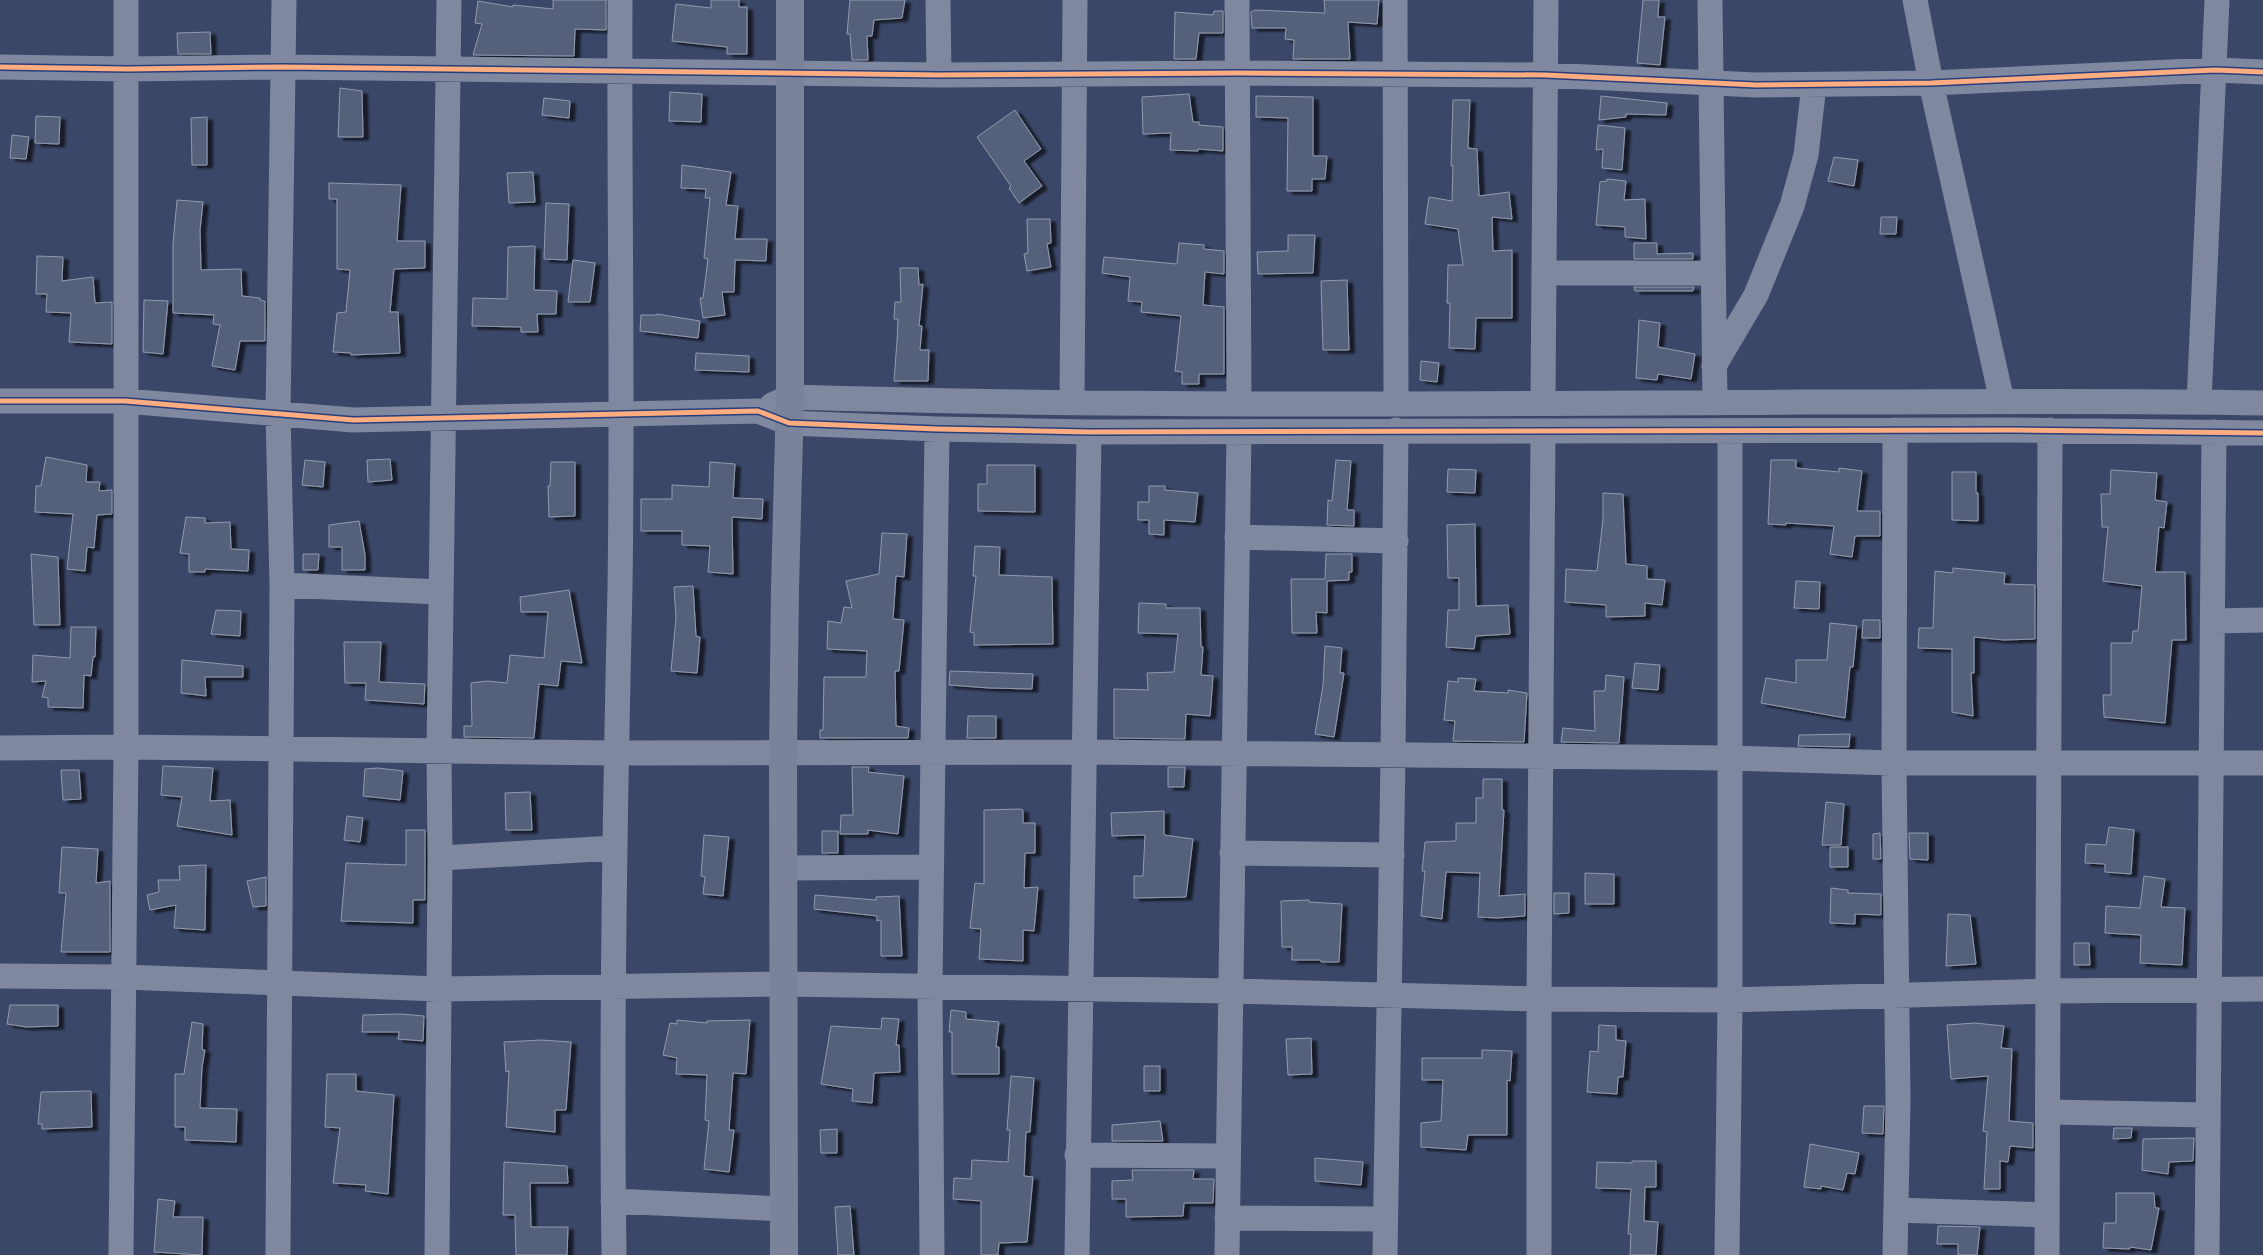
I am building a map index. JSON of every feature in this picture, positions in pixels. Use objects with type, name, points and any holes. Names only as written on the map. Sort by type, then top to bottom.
[{"type":"street","points":[[121,1255],[126,747],[126,0]]},
{"type":"street","points":[[278,1255],[282,585],[278,414],[284,0]]},
{"type":"street","points":[[437,1255],[439,751],[449,0]]},
{"type":"street","points":[[614,1255],[615,753],[620,586],[621,414],[620,0]]},
{"type":"street","points":[[784,1255],[783,753],[790,410],[790,0]]},
{"type":"street","points":[[938,0],[939,75]]},
{"type":"street","points":[[1072,402],[1075,0]]},
{"type":"street","points":[[1237,0],[1239,404]]},
{"type":"street","points":[[1395,0],[1396,402]]},
{"type":"street","points":[[1544,403],[1546,0]]},
{"type":"street","points":[[1710,0],[1715,403]]},
{"type":"street","points":[[1914,0],[2002,401]]},
{"type":"street","points":[[2199,402],[2216,70],[2217,0]]},
{"type":"street","points":[[0,67],[127,69],[283,67],[939,75],[1236,73],[1545,76],[1712,84],[1814,85],[1931,83],[2216,70],[2263,72]]},
{"type":"street","points":[[1714,366],[1756,295],[1792,206],[1806,156],[1814,85]]},
{"type":"street","points":[[1544,273],[1712,273]]},
{"type":"street","points":[[0,400],[125,401],[353,420],[790,410],[938,401],[1239,404],[2002,401],[2263,403]]},
{"type":"street","points":[[790,410],[937,429],[1089,432],[2050,430],[2263,433]]},
{"type":"street","points":[[932,1255],[931,752],[937,429]]},
{"type":"street","points":[[1385,1255],[1392,855],[1396,430]]},
{"type":"street","points":[[1895,430],[1895,1255]]},
{"type":"street","points":[[2047,1255],[2050,991],[2050,430]]},
{"type":"street","points":[[1727,1255],[1730,1000],[1730,431]]},
{"type":"street","points":[[1077,1255],[1089,432]]},
{"type":"street","points":[[1227,1255],[1239,432]]},
{"type":"street","points":[[1540,1255],[1538,999],[1543,432]]},
{"type":"street","points":[[2207,1255],[2214,432]]},
{"type":"street","points":[[1237,537],[1396,541]]},
{"type":"street","points":[[282,585],[441,592]]},
{"type":"street","points":[[2213,620],[2263,620]]},
{"type":"street","points":[[0,748],[126,747],[615,753],[1084,752],[1393,757],[1729,758],[1894,763],[2263,763]]},
{"type":"street","points":[[440,858],[615,848]]},
{"type":"street","points":[[1232,853],[1392,855]]},
{"type":"street","points":[[783,868],[931,867]]},
{"type":"street","points":[[0,976],[124,977],[439,989],[615,988],[784,984],[1232,991],[1538,999],[1730,1000],[2050,991],[2263,989]]},
{"type":"street","points":[[2048,1112],[2208,1115]]},
{"type":"street","points":[[1077,1155],[1228,1156]]},
{"type":"street","points":[[613,1201],[784,1208]]},
{"type":"street","points":[[1896,1210],[2047,1215]]},
{"type":"street","points":[[1227,1218],[1385,1219]]},
{"type":"building","points":[[553,0],[606,0],[606,30],[575,29],[574,56],[473,55],[482,24],[475,23],[478,1],[513,7],[513,5],[553,9]]},
{"type":"building","points":[[711,0],[739,0],[739,7],[747,7],[747,54],[727,54],[727,47],[672,41],[676,4],[711,8]]},
{"type":"building","points":[[850,0],[905,0],[902,18],[874,20],[872,36],[867,36],[868,60],[852,60],[850,34],[847,34]]},
{"type":"building","points":[[1324,0],[1379,0],[1377,24],[1348,22],[1350,59],[1293,59],[1294,40],[1285,39],[1286,28],[1252,28],[1251,12],[1255,10],[1325,13]]},
{"type":"building","points":[[1643,0],[1659,0],[1658,17],[1665,17],[1660,65],[1637,63]]},
{"type":"building","points":[[1214,11],[1223,11],[1223,33],[1199,33],[1196,59],[1174,59],[1175,12],[1213,15]]},
{"type":"building","points":[[210,32],[211,54],[178,54],[177,33]]},
{"type":"building","points":[[340,88],[362,91],[363,137],[338,137]]},
{"type":"building","points":[[670,92],[702,94],[701,122],[669,121]]},
{"type":"building","points":[[1189,94],[1193,122],[1199,122],[1199,125],[1223,127],[1223,151],[1198,149],[1198,151],[1170,150],[1171,133],[1143,134],[1142,97]]},
{"type":"building","points":[[1256,96],[1313,97],[1313,156],[1327,156],[1325,179],[1312,179],[1312,191],[1287,191],[1288,118],[1256,117]]},
{"type":"building","points":[[1601,96],[1667,103],[1666,115],[1626,114],[1626,117],[1599,120]]},
{"type":"building","points":[[544,98],[570,101],[569,118],[542,115]]},
{"type":"building","points":[[1453,100],[1470,100],[1468,148],[1477,149],[1479,196],[1509,192],[1512,219],[1492,217],[1493,251],[1512,250],[1512,318],[1476,318],[1475,349],[1449,348],[1450,303],[1447,303],[1448,265],[1463,265],[1458,229],[1425,224],[1429,197],[1452,201]]},
{"type":"building","points":[[1015,110],[1041,149],[1024,161],[1042,186],[1019,203],[1009,188],[1011,186],[977,137]]},
{"type":"building","points":[[36,116],[60,117],[59,144],[35,143]]},
{"type":"building","points":[[207,117],[207,165],[192,165],[191,118]]},
{"type":"building","points":[[1598,125],[1625,128],[1622,170],[1602,168],[1603,149],[1596,150]]},
{"type":"building","points":[[12,135],[29,137],[26,159],[10,158]]},
{"type":"building","points":[[1834,157],[1858,160],[1854,186],[1828,181]]},
{"type":"building","points":[[682,165],[731,172],[726,205],[738,206],[735,239],[767,239],[766,261],[735,260],[734,292],[722,292],[725,315],[703,318],[700,298],[703,298],[708,259],[704,258],[710,198],[705,198],[706,189],[681,188]]},
{"type":"building","points":[[533,172],[535,202],[509,203],[507,173]]},
{"type":"building","points":[[1607,179],[1626,181],[1624,200],[1645,199],[1646,239],[1625,237],[1625,227],[1596,225],[1600,182],[1607,181]]},
{"type":"building","points":[[329,183],[401,185],[397,241],[425,241],[425,268],[394,269],[390,312],[398,312],[400,353],[351,355],[351,353],[333,352],[337,313],[346,312],[350,270],[337,269],[337,199],[329,199]]},
{"type":"building","points":[[177,200],[203,202],[200,230],[201,270],[241,269],[242,296],[260,298],[260,300],[265,301],[265,341],[240,341],[235,370],[212,366],[220,325],[213,324],[214,315],[173,313],[173,244]]},
{"type":"building","points":[[546,203],[569,204],[567,260],[544,259]]},
{"type":"building","points":[[1881,217],[1897,217],[1896,234],[1880,234]]},
{"type":"building","points":[[1027,219],[1050,219],[1051,243],[1047,244],[1051,267],[1027,271],[1024,254],[1028,253]]},
{"type":"building","points":[[1288,235],[1315,235],[1313,273],[1258,274],[1257,252],[1288,251]]},
{"type":"building","points":[[1179,243],[1204,245],[1204,249],[1224,251],[1224,274],[1205,272],[1203,305],[1224,307],[1224,374],[1199,374],[1199,384],[1182,384],[1182,372],[1175,371],[1181,316],[1141,312],[1142,302],[1128,301],[1130,277],[1102,273],[1104,257],[1177,264]]},
{"type":"building","points":[[1634,243],[1657,243],[1657,254],[1693,253],[1693,259],[1634,259]]},
{"type":"building","points":[[535,246],[534,290],[557,291],[556,314],[537,314],[538,332],[521,332],[521,327],[472,326],[473,298],[507,299],[508,247]]},
{"type":"building","points":[[37,256],[63,257],[62,281],[93,277],[95,303],[112,302],[112,344],[69,342],[71,313],[46,312],[47,294],[36,294]]},
{"type":"building","points":[[573,260],[595,263],[590,302],[568,302]]},
{"type":"building","points":[[900,268],[918,268],[919,285],[923,284],[919,326],[922,326],[920,350],[929,350],[928,381],[894,381],[898,319],[894,319],[895,302],[901,302]]},
{"type":"building","points":[[1347,280],[1349,350],[1323,350],[1321,281]]},
{"type":"building","points":[[1634,287],[1694,287],[1693,291],[1635,291]]},
{"type":"building","points":[[144,300],[168,301],[163,354],[143,352]]},
{"type":"building","points":[[657,314],[700,321],[698,338],[640,331],[641,315]]},
{"type":"building","points":[[1639,320],[1660,323],[1658,347],[1695,354],[1691,379],[1658,374],[1657,380],[1636,378]]},
{"type":"building","points":[[696,353],[749,356],[749,372],[695,370]]},
{"type":"building","points":[[1421,361],[1439,363],[1437,382],[1420,380]]},
{"type":"building","points":[[46,457],[87,465],[86,482],[100,482],[99,491],[112,490],[112,514],[97,515],[94,548],[87,547],[85,571],[67,569],[73,514],[35,512],[36,486],[41,486]]},
{"type":"building","points":[[390,459],[392,480],[368,482],[367,460]]},
{"type":"building","points":[[305,460],[325,462],[323,487],[302,485]]},
{"type":"building","points":[[1336,460],[1351,461],[1347,510],[1354,510],[1354,526],[1327,525],[1328,500],[1332,501]]},
{"type":"building","points":[[1771,460],[1796,460],[1796,468],[1839,472],[1839,468],[1862,471],[1857,511],[1880,511],[1880,536],[1855,536],[1852,557],[1830,554],[1834,526],[1786,523],[1786,525],[1768,524]]},
{"type":"building","points":[[551,462],[575,462],[575,516],[549,517],[548,486],[550,486]]},
{"type":"building","points":[[710,462],[735,464],[733,498],[763,499],[762,519],[732,517],[733,574],[708,572],[710,546],[682,545],[682,531],[641,531],[641,499],[672,499],[672,485],[709,487]]},
{"type":"building","points":[[987,465],[1035,465],[1035,512],[978,511],[978,484],[987,484]]},
{"type":"building","points":[[1448,469],[1476,470],[1475,493],[1447,492]]},
{"type":"building","points":[[2111,470],[2157,473],[2155,500],[2167,502],[2164,528],[2159,527],[2155,572],[2185,572],[2186,640],[2172,640],[2165,723],[2104,717],[2103,695],[2111,695],[2111,643],[2132,643],[2133,631],[2138,631],[2142,586],[2103,581],[2108,527],[2102,527],[2101,494],[2110,494]]},
{"type":"building","points":[[1952,472],[1976,472],[1978,521],[1952,520]]},
{"type":"building","points":[[1149,486],[1165,486],[1165,490],[1198,493],[1195,522],[1164,520],[1164,535],[1149,534],[1149,520],[1138,520],[1138,502],[1149,502]]},
{"type":"building","points":[[1603,493],[1623,494],[1626,564],[1647,566],[1647,579],[1665,580],[1662,605],[1645,603],[1645,616],[1606,617],[1606,605],[1565,602],[1566,569],[1597,571],[1603,519]]},
{"type":"building","points":[[186,517],[205,518],[205,523],[230,522],[231,549],[249,550],[248,571],[205,569],[205,572],[189,572],[189,554],[180,553]]},
{"type":"building","points":[[359,521],[365,555],[365,570],[342,570],[342,547],[329,547],[329,525]]},
{"type":"building","points":[[1475,524],[1476,606],[1508,605],[1510,634],[1476,636],[1474,649],[1446,647],[1448,610],[1459,610],[1459,578],[1448,578],[1447,525]]},
{"type":"building","points":[[882,533],[907,534],[904,577],[896,576],[893,619],[904,620],[899,671],[895,671],[896,726],[909,728],[908,738],[820,738],[820,730],[823,730],[824,677],[866,677],[867,651],[827,649],[828,621],[841,623],[844,607],[852,608],[846,581],[879,574]]},
{"type":"building","points":[[975,546],[1000,547],[999,575],[1052,577],[1053,644],[974,645],[974,633],[970,632],[976,576],[973,576]]},
{"type":"building","points":[[31,554],[58,557],[60,625],[34,625]]},
{"type":"building","points":[[303,554],[319,554],[318,570],[303,570]]},
{"type":"building","points":[[1326,554],[1352,554],[1352,572],[1349,572],[1349,580],[1327,581],[1327,613],[1316,612],[1317,633],[1292,633],[1291,579],[1325,579]]},
{"type":"building","points":[[1953,568],[2005,573],[2004,584],[2035,585],[2035,639],[2004,640],[1974,637],[1974,673],[1971,673],[1973,716],[1952,712],[1952,649],[1918,648],[1919,628],[1933,628],[1935,571],[1953,573]]},
{"type":"building","points":[[1796,581],[1820,582],[1819,609],[1794,608]]},
{"type":"building","points":[[693,586],[696,636],[700,637],[697,673],[671,671],[676,618],[674,587]]},
{"type":"building","points":[[569,590],[582,663],[561,661],[558,686],[539,684],[534,738],[464,737],[464,726],[472,726],[471,683],[487,681],[507,683],[510,655],[544,658],[548,612],[521,612],[520,597]]},
{"type":"building","points":[[1139,603],[1166,604],[1166,608],[1200,608],[1201,647],[1203,647],[1201,675],[1213,676],[1210,716],[1186,714],[1185,739],[1114,738],[1114,689],[1148,690],[1147,673],[1174,672],[1178,634],[1138,633]]},
{"type":"building","points":[[216,610],[241,611],[240,636],[211,634]]},
{"type":"building","points":[[1863,620],[1880,620],[1880,638],[1862,638]]},
{"type":"building","points":[[1830,623],[1857,626],[1853,667],[1850,667],[1845,718],[1761,703],[1766,678],[1796,683],[1796,660],[1827,660]]},
{"type":"building","points":[[71,627],[96,627],[95,657],[93,657],[91,676],[84,675],[83,708],[48,707],[48,698],[42,697],[46,681],[32,682],[33,655],[70,658]]},
{"type":"building","points":[[344,642],[381,642],[379,682],[425,684],[424,704],[365,700],[366,683],[345,683]]},
{"type":"building","points":[[1325,646],[1342,648],[1340,673],[1344,673],[1334,737],[1315,734],[1323,685]]},
{"type":"building","points":[[182,660],[243,666],[243,677],[205,677],[206,696],[181,693]]},
{"type":"building","points":[[1635,663],[1660,665],[1658,690],[1632,688]]},
{"type":"building","points":[[950,671],[1033,674],[1032,689],[949,685]]},
{"type":"building","points":[[1606,675],[1624,677],[1619,743],[1561,742],[1563,728],[1595,731],[1594,691],[1605,691]]},
{"type":"building","points":[[1458,678],[1476,679],[1474,691],[1508,693],[1508,690],[1527,693],[1524,742],[1453,741],[1455,721],[1444,720],[1448,681],[1458,682]]},
{"type":"building","points":[[968,716],[996,716],[996,738],[967,738]]},
{"type":"building","points":[[1850,734],[1849,747],[1798,746],[1799,735]]},
{"type":"building","points":[[163,766],[213,768],[210,801],[230,800],[232,835],[177,826],[182,797],[161,795]]},
{"type":"building","points":[[852,767],[869,767],[868,772],[904,776],[898,834],[868,830],[868,834],[840,834],[841,815],[853,815]]},
{"type":"building","points":[[1168,767],[1185,767],[1184,787],[1168,787]]},
{"type":"building","points":[[378,768],[403,771],[400,800],[363,796],[365,769]]},
{"type":"building","points":[[61,770],[79,770],[81,799],[63,800]]},
{"type":"building","points":[[1483,779],[1502,779],[1502,810],[1504,810],[1499,896],[1525,894],[1525,916],[1478,917],[1480,873],[1446,872],[1442,919],[1421,916],[1425,871],[1422,871],[1425,842],[1456,841],[1456,823],[1476,823],[1476,798],[1483,798]]},
{"type":"building","points":[[530,792],[532,830],[506,830],[505,793]]},
{"type":"building","points":[[1826,802],[1844,804],[1841,845],[1822,845]]},
{"type":"building","points":[[984,810],[1023,810],[1023,823],[1035,823],[1035,853],[1025,853],[1024,888],[1038,887],[1034,931],[1023,930],[1023,961],[979,959],[981,929],[970,928],[975,883],[984,884]]},
{"type":"building","points":[[1164,811],[1164,835],[1193,839],[1186,897],[1134,898],[1134,876],[1143,876],[1145,835],[1112,836],[1111,813]]},
{"type":"building","points":[[347,816],[363,818],[360,842],[344,840]]},
{"type":"building","points":[[2109,827],[2134,830],[2131,874],[2105,872],[2105,864],[2085,863],[2086,844],[2106,845]]},
{"type":"building","points":[[406,830],[425,830],[425,900],[413,900],[413,923],[341,921],[346,863],[406,865]]},
{"type":"building","points":[[822,831],[838,831],[838,853],[822,853]]},
{"type":"building","points":[[1880,833],[1881,859],[1873,859],[1873,834]]},
{"type":"building","points":[[1909,833],[1928,833],[1928,860],[1910,859]]},
{"type":"building","points":[[704,835],[729,837],[723,896],[703,894],[705,877],[701,876]]},
{"type":"building","points":[[62,847],[98,849],[96,883],[110,881],[110,952],[61,952],[66,893],[59,893]]},
{"type":"building","points":[[1830,847],[1848,847],[1848,867],[1830,867]]},
{"type":"building","points":[[206,865],[205,930],[174,928],[176,905],[150,910],[147,895],[159,892],[158,880],[180,880],[179,866]]},
{"type":"building","points":[[1585,873],[1614,874],[1614,904],[1585,904]]},
{"type":"building","points":[[2144,876],[2165,879],[2161,907],[2185,908],[2182,965],[2140,963],[2141,935],[2105,933],[2106,906],[2140,908]]},
{"type":"building","points":[[266,877],[266,906],[253,907],[247,881]]},
{"type":"building","points":[[1831,888],[1848,890],[1848,893],[1881,894],[1881,915],[1855,914],[1855,924],[1830,923]]},
{"type":"building","points":[[1554,893],[1569,893],[1569,913],[1554,914]]},
{"type":"building","points":[[815,895],[876,900],[876,897],[899,896],[902,956],[881,956],[881,920],[877,921],[877,916],[814,909]]},
{"type":"building","points":[[1309,900],[1309,902],[1342,904],[1339,962],[1292,960],[1292,947],[1282,947],[1281,901]]},
{"type":"building","points":[[1948,914],[1970,915],[1976,964],[1946,966]]},
{"type":"building","points":[[2074,943],[2089,943],[2090,965],[2074,965]]},
{"type":"building","points":[[10,1005],[58,1005],[58,1026],[26,1027],[7,1024]]},
{"type":"building","points":[[951,1010],[966,1012],[966,1019],[999,1022],[996,1047],[999,1047],[999,1074],[952,1074],[952,1032],[949,1032]]},
{"type":"building","points":[[401,1014],[424,1016],[423,1041],[398,1039],[399,1032],[362,1032],[363,1015]]},
{"type":"building","points":[[882,1018],[899,1019],[896,1045],[899,1045],[900,1072],[874,1073],[872,1103],[852,1101],[853,1089],[821,1084],[831,1026],[881,1029]]},
{"type":"building","points":[[677,1020],[707,1023],[707,1021],[750,1020],[746,1074],[733,1073],[729,1130],[734,1130],[729,1172],[704,1169],[709,1121],[705,1120],[707,1075],[676,1074],[677,1058],[663,1055],[670,1023],[677,1024]]},
{"type":"building","points":[[192,1022],[203,1024],[202,1050],[205,1050],[202,1067],[200,1108],[237,1109],[236,1142],[185,1140],[185,1127],[175,1127],[175,1074],[184,1074]]},
{"type":"building","points":[[1975,1023],[2004,1026],[2001,1048],[2012,1049],[2009,1121],[2033,1123],[2033,1148],[2010,1146],[2008,1162],[2000,1161],[2000,1189],[1984,1189],[1987,1132],[1983,1131],[1988,1076],[1951,1079],[1947,1025]]},
{"type":"building","points":[[1599,1025],[1616,1026],[1616,1040],[1626,1041],[1623,1077],[1618,1077],[1617,1094],[1587,1092],[1590,1051],[1598,1052]]},
{"type":"building","points":[[1311,1038],[1312,1074],[1288,1075],[1286,1039]]},
{"type":"building","points":[[541,1040],[571,1042],[566,1110],[555,1110],[555,1132],[506,1127],[509,1071],[506,1072],[504,1042]]},
{"type":"building","points":[[1482,1050],[1512,1051],[1510,1081],[1507,1080],[1507,1135],[1468,1135],[1466,1150],[1421,1147],[1421,1123],[1441,1121],[1443,1080],[1422,1080],[1422,1058],[1482,1058]]},
{"type":"building","points":[[1144,1066],[1160,1066],[1160,1091],[1144,1091]]},
{"type":"building","points":[[327,1074],[356,1074],[356,1091],[394,1095],[388,1194],[365,1191],[366,1185],[333,1183],[340,1128],[325,1127]]},
{"type":"building","points":[[1011,1076],[1034,1078],[1030,1132],[1026,1132],[1024,1176],[1033,1177],[1027,1242],[999,1243],[998,1255],[981,1255],[981,1201],[953,1199],[954,1178],[971,1179],[972,1160],[1008,1162],[1010,1130],[1007,1130]]},
{"type":"building","points":[[91,1091],[92,1127],[42,1129],[42,1124],[38,1124],[41,1092]]},
{"type":"building","points":[[1864,1106],[1884,1106],[1883,1134],[1862,1133]]},
{"type":"building","points":[[1160,1121],[1163,1141],[1112,1141],[1112,1125]]},
{"type":"building","points":[[2114,1128],[2132,1128],[2131,1138],[2113,1139]]},
{"type":"building","points":[[837,1129],[837,1153],[821,1153],[820,1130]]},
{"type":"building","points":[[2194,1138],[2193,1161],[2169,1162],[2168,1174],[2142,1170],[2143,1139]]},
{"type":"building","points":[[1810,1144],[1859,1153],[1855,1174],[1847,1173],[1843,1190],[1821,1186],[1821,1189],[1804,1187]]},
{"type":"building","points":[[1315,1158],[1363,1162],[1361,1185],[1315,1181]]},
{"type":"building","points":[[1632,1161],[1656,1161],[1656,1187],[1645,1187],[1644,1221],[1658,1222],[1656,1255],[1630,1255],[1631,1234],[1628,1234],[1631,1189],[1596,1188],[1597,1162],[1632,1163]]},
{"type":"building","points":[[504,1162],[567,1166],[568,1183],[530,1183],[531,1227],[568,1227],[567,1255],[516,1255],[515,1215],[503,1215]]},
{"type":"building","points":[[1132,1170],[1194,1170],[1193,1179],[1214,1179],[1213,1203],[1184,1203],[1183,1216],[1126,1217],[1126,1199],[1112,1199],[1112,1181],[1133,1180]]},
{"type":"building","points":[[2116,1193],[2154,1193],[2155,1208],[2159,1208],[2151,1250],[2130,1247],[2130,1249],[2103,1248],[2104,1223],[2116,1223]]},
{"type":"building","points":[[158,1199],[175,1201],[173,1217],[203,1217],[202,1255],[154,1252]]},
{"type":"building","points":[[850,1206],[854,1255],[838,1255],[835,1207]]},
{"type":"building","points":[[1938,1226],[1980,1227],[1977,1255],[1958,1255],[1958,1244],[1937,1244]]},
{"type":"cycle path","points":[[0,67],[127,69],[283,67],[939,75],[1236,73],[1545,75],[1756,85],[1931,83],[2215,70],[2263,72]]},
{"type":"cycle path","points":[[0,401],[125,401],[353,420],[758,411],[789,423],[937,429],[1089,432],[2011,430],[2263,433]]}]
